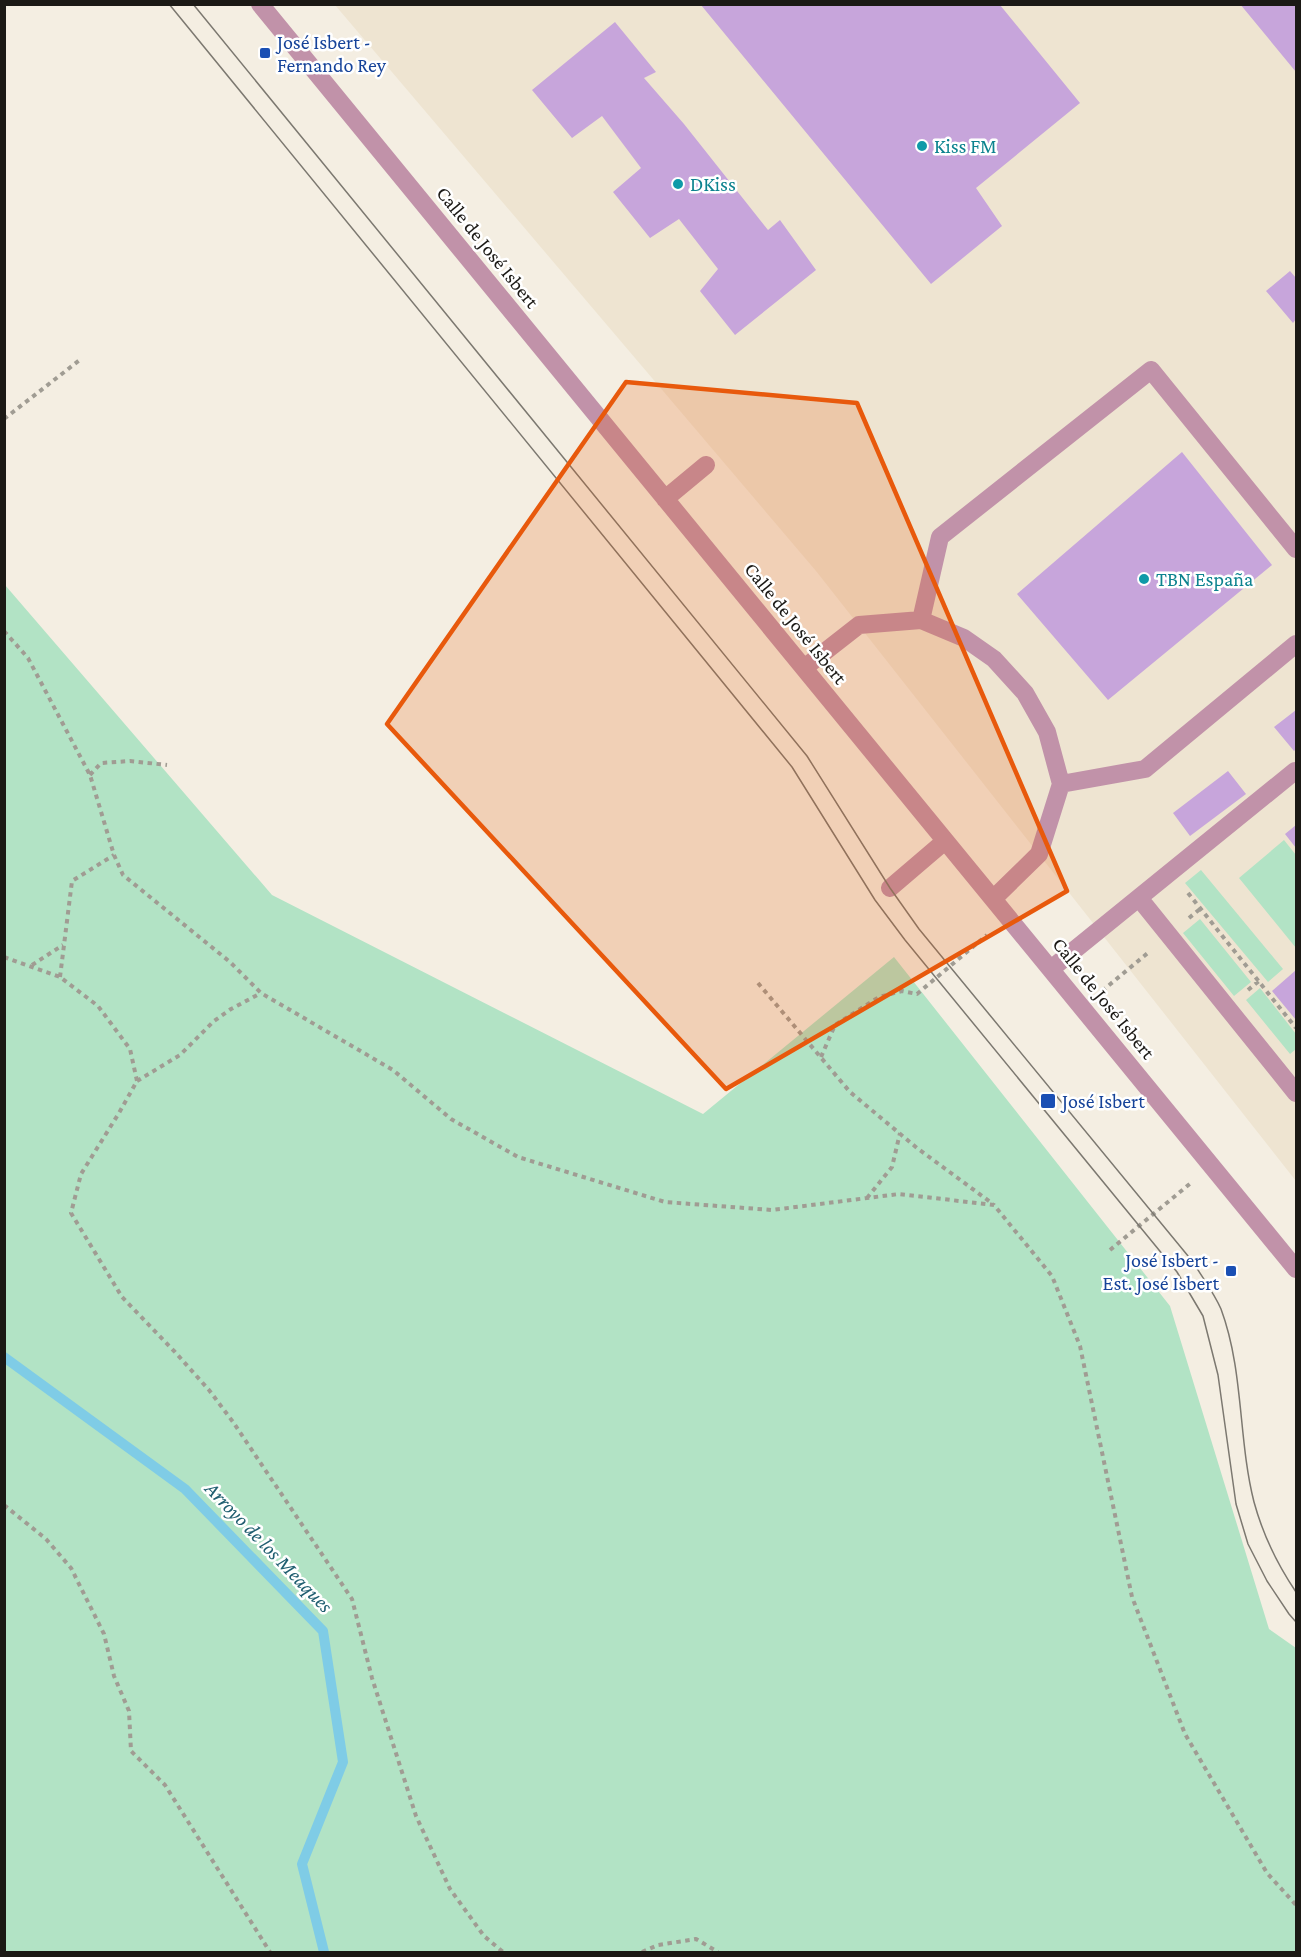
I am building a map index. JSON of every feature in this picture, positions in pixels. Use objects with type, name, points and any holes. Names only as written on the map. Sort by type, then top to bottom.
[{"type":"street","name":"Calle de José Isbert","points":[[260,4],[1296,1269]]},
{"type":"street","points":[[921,620],[940,537],[1151,370],[1296,549]]},
{"type":"street","points":[[665,499],[706,465]]},
{"type":"street","points":[[804,668],[859,625],[921,620],[972,643],[994,659],[1025,693],[1047,732],[1061,783],[1039,854],[993,899]]},
{"type":"street","points":[[1061,783],[1145,770],[1296,644]]},
{"type":"street","points":[[1051,969],[1296,772]]},
{"type":"street","points":[[890,888],[945,841]]},
{"type":"street","points":[[1139,898],[1296,1093]]},
{"type":"path","points":[[4,419],[81,358]]},
{"type":"path","points":[[4,631],[28,658],[90,775],[114,855],[123,875],[230,962],[261,993],[393,1071],[451,1119],[518,1157],[665,1202],[772,1210],[899,1194],[994,1204]]},
{"type":"path","points":[[90,775],[101,763],[129,761],[167,765]]},
{"type":"path","points":[[60,977],[72,881],[114,855]]},
{"type":"path","points":[[1171,872],[1296,1028]]},
{"type":"path","points":[[1083,1008],[1200,909]]},
{"type":"path","points":[[821,1057],[836,1025],[879,997],[902,991],[917,994],[1008,918]]},
{"type":"path","points":[[31,966],[63,945]]},
{"type":"path","points":[[4,957],[60,977],[98,1006],[130,1049],[137,1081]]},
{"type":"path","points":[[758,983],[850,1092],[900,1134],[994,1204],[1052,1276],[1080,1346],[1132,1597],[1185,1734],[1267,1873],[1296,1905]]},
{"type":"path","points":[[261,993],[214,1021],[180,1055],[137,1081],[81,1174],[71,1213],[122,1298],[176,1352],[209,1390],[352,1599],[372,1678],[416,1816],[450,1889],[484,1936],[503,1953]]},
{"type":"path","points":[[867,1198],[892,1167],[900,1134]]},
{"type":"path","points":[[1110,1250],[1211,1166]]},
{"type":"path","points":[[4,1505],[46,1539],[71,1568],[104,1634],[114,1676],[129,1711],[131,1751],[165,1785],[270,1953]]},
{"type":"path","points":[[642,1953],[658,1946],[696,1939],[718,1953]]},
{"type":"highlighted area","points":[[626,382],[857,403],[1067,891],[726,1089],[387,724]]},
{"type":"shaded area","points":[[335,5],[1296,5],[1296,1181],[816,571]]},
{"type":"green space","points":[[5,585],[272,895],[703,1114],[894,957],[1170,1306],[1269,1629],[1296,1648],[1296,1952],[5,1952]]},
{"type":"green space","points":[[1284,840],[1296,855],[1296,948],[1239,878]]},
{"type":"green space","points":[[1201,870],[1283,969],[1268,982],[1185,883]]},
{"type":"green space","points":[[1200,919],[1251,982],[1234,996],[1183,933]]},
{"type":"green space","points":[[1260,988],[1296,1034],[1296,1049],[1290,1054],[1246,1000]]},
{"type":"building","points":[[1240,4],[1296,4],[1296,72]]},
{"type":"building","name":"Kiss FM","points":[[701,5],[1000,5],[1080,103],[976,188],[1002,226],[931,284]]},
{"type":"building","name":"DKiss","points":[[615,22],[656,72],[644,78],[684,124],[768,230],[780,220],[816,270],[735,335],[700,291],[718,269],[679,219],[650,238],[613,192],[641,168],[602,116],[572,138],[532,90]]},
{"type":"building","points":[[1290,271],[1296,278],[1296,319],[1293,323],[1266,291]]},
{"type":"building","name":"TBN España","points":[[1182,452],[1272,565],[1108,700],[1017,594]]},
{"type":"building","points":[[1296,710],[1296,749],[1294,751],[1274,727]]},
{"type":"building","points":[[1228,771],[1246,794],[1190,836],[1173,813]]},
{"type":"building","points":[[1296,825],[1296,848],[1285,834]]},
{"type":"building","points":[[1296,970],[1296,1020],[1272,991]]},
{"type":"waterway","name":"Arroyo de los Meaques","points":[[4,1357],[185,1489],[323,1631],[343,1762],[302,1864],[324,1952]]},
{"type":"tram line","points":[[169,4],[792,767],[875,900],[905,940],[1177,1272],[1203,1316],[1218,1375],[1236,1504],[1248,1544],[1267,1581],[1296,1622]]},
{"type":"tram line","points":[[193,4],[807,756],[890,888],[919,929],[1193,1262],[1221,1309],[1234,1356],[1245,1454],[1254,1502],[1271,1549],[1296,1592]]},
{"type":"place","name":"José Isbert - Fernando Rey","points":[[265,53]]},
{"type":"place","name":"Kiss FM","points":[[922,146]]},
{"type":"place","name":"DKiss","points":[[678,184]]},
{"type":"place","name":"TBN España","points":[[1144,579]]},
{"type":"place","name":"José Isbert","points":[[1048,1101]]},
{"type":"place","name":"José Isbert - Est. José Isbert","points":[[1231,1271]]}]
